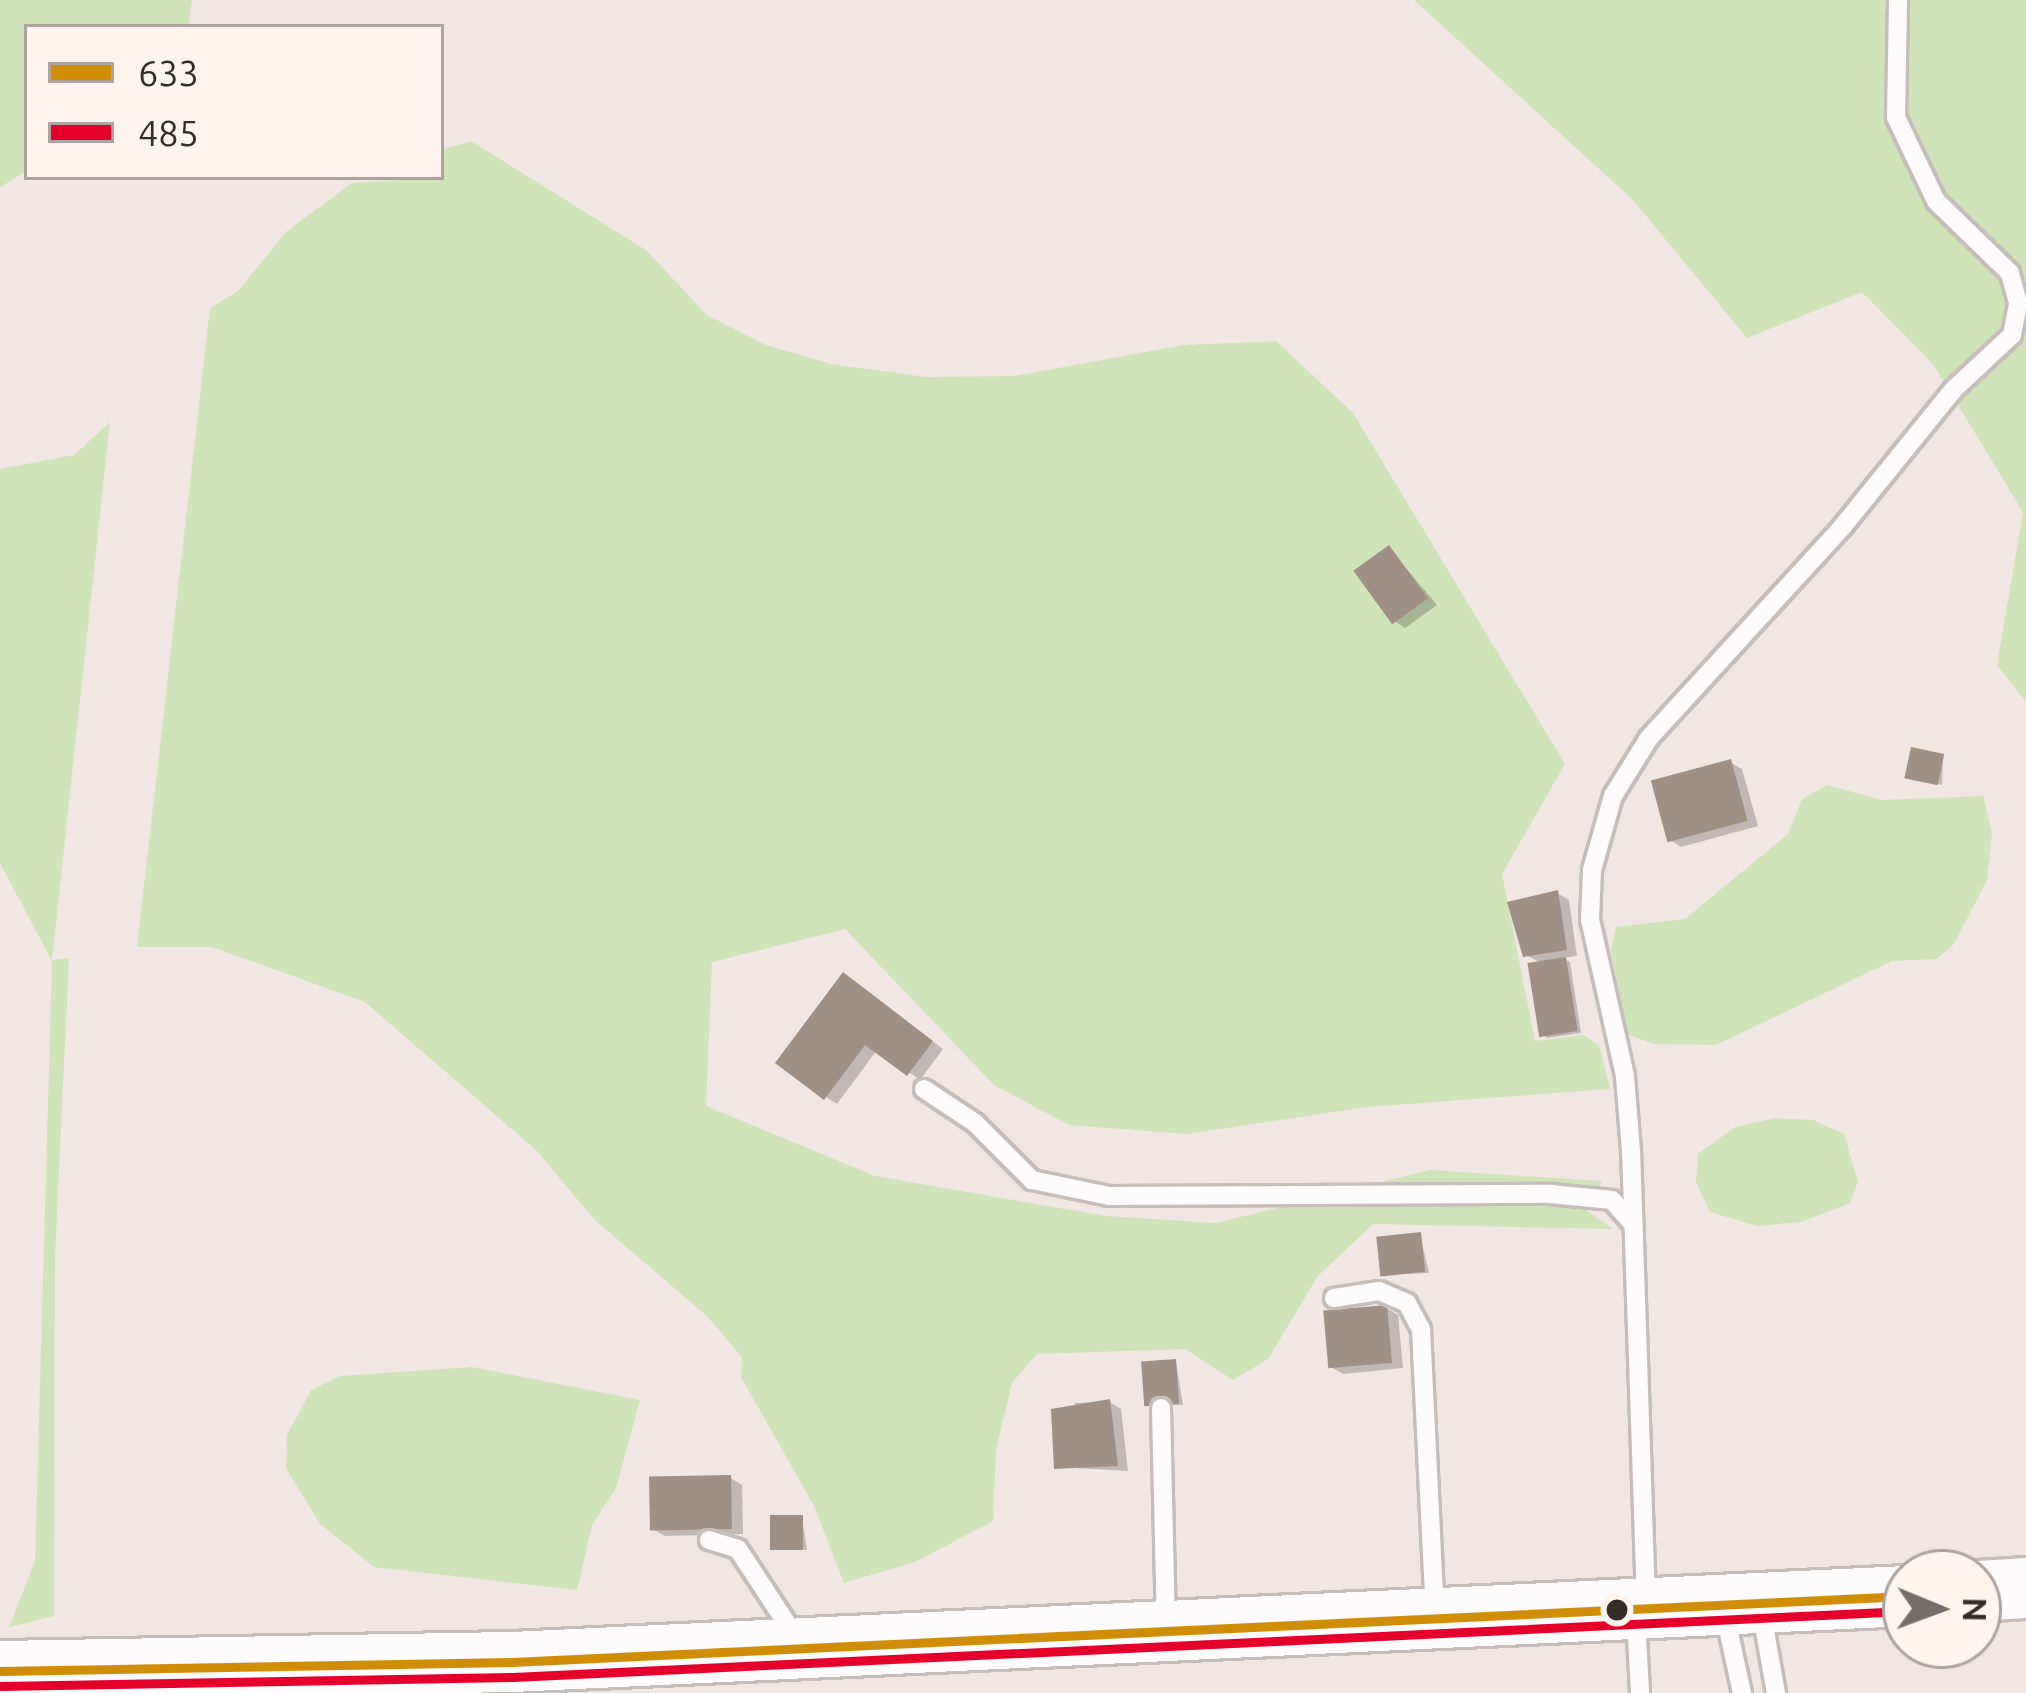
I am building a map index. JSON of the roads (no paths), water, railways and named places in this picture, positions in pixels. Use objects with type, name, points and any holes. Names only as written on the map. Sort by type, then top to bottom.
[{"type":"main road","points":[[0,1671],[805,1650],[1882,1597]]},
{"type":"lane","points":[[1640,1693],[1635,1228],[1625,1076],[1590,920],[1599,832],[1613,796],[1694,686],[1843,526],[1953,390],[2012,335],[2018,303],[2010,273],[1936,201],[1897,117],[1898,0]]},
{"type":"lane","points":[[924,1089],[975,1123],[1032,1180],[1109,1196],[1550,1194],[1612,1200],[1635,1228]]},
{"type":"lane","points":[[1334,1298],[1379,1292],[1407,1303],[1421,1330],[1435,1617]]},
{"type":"lane","points":[[1161,1408],[1166,1630]]},
{"type":"lane","points":[[709,1540],[738,1549],[805,1650]]},
{"type":"lane","points":[[1741,1605],[1742,1693]]},
{"type":"lane","points":[[1741,1605],[1777,1693]]}]
